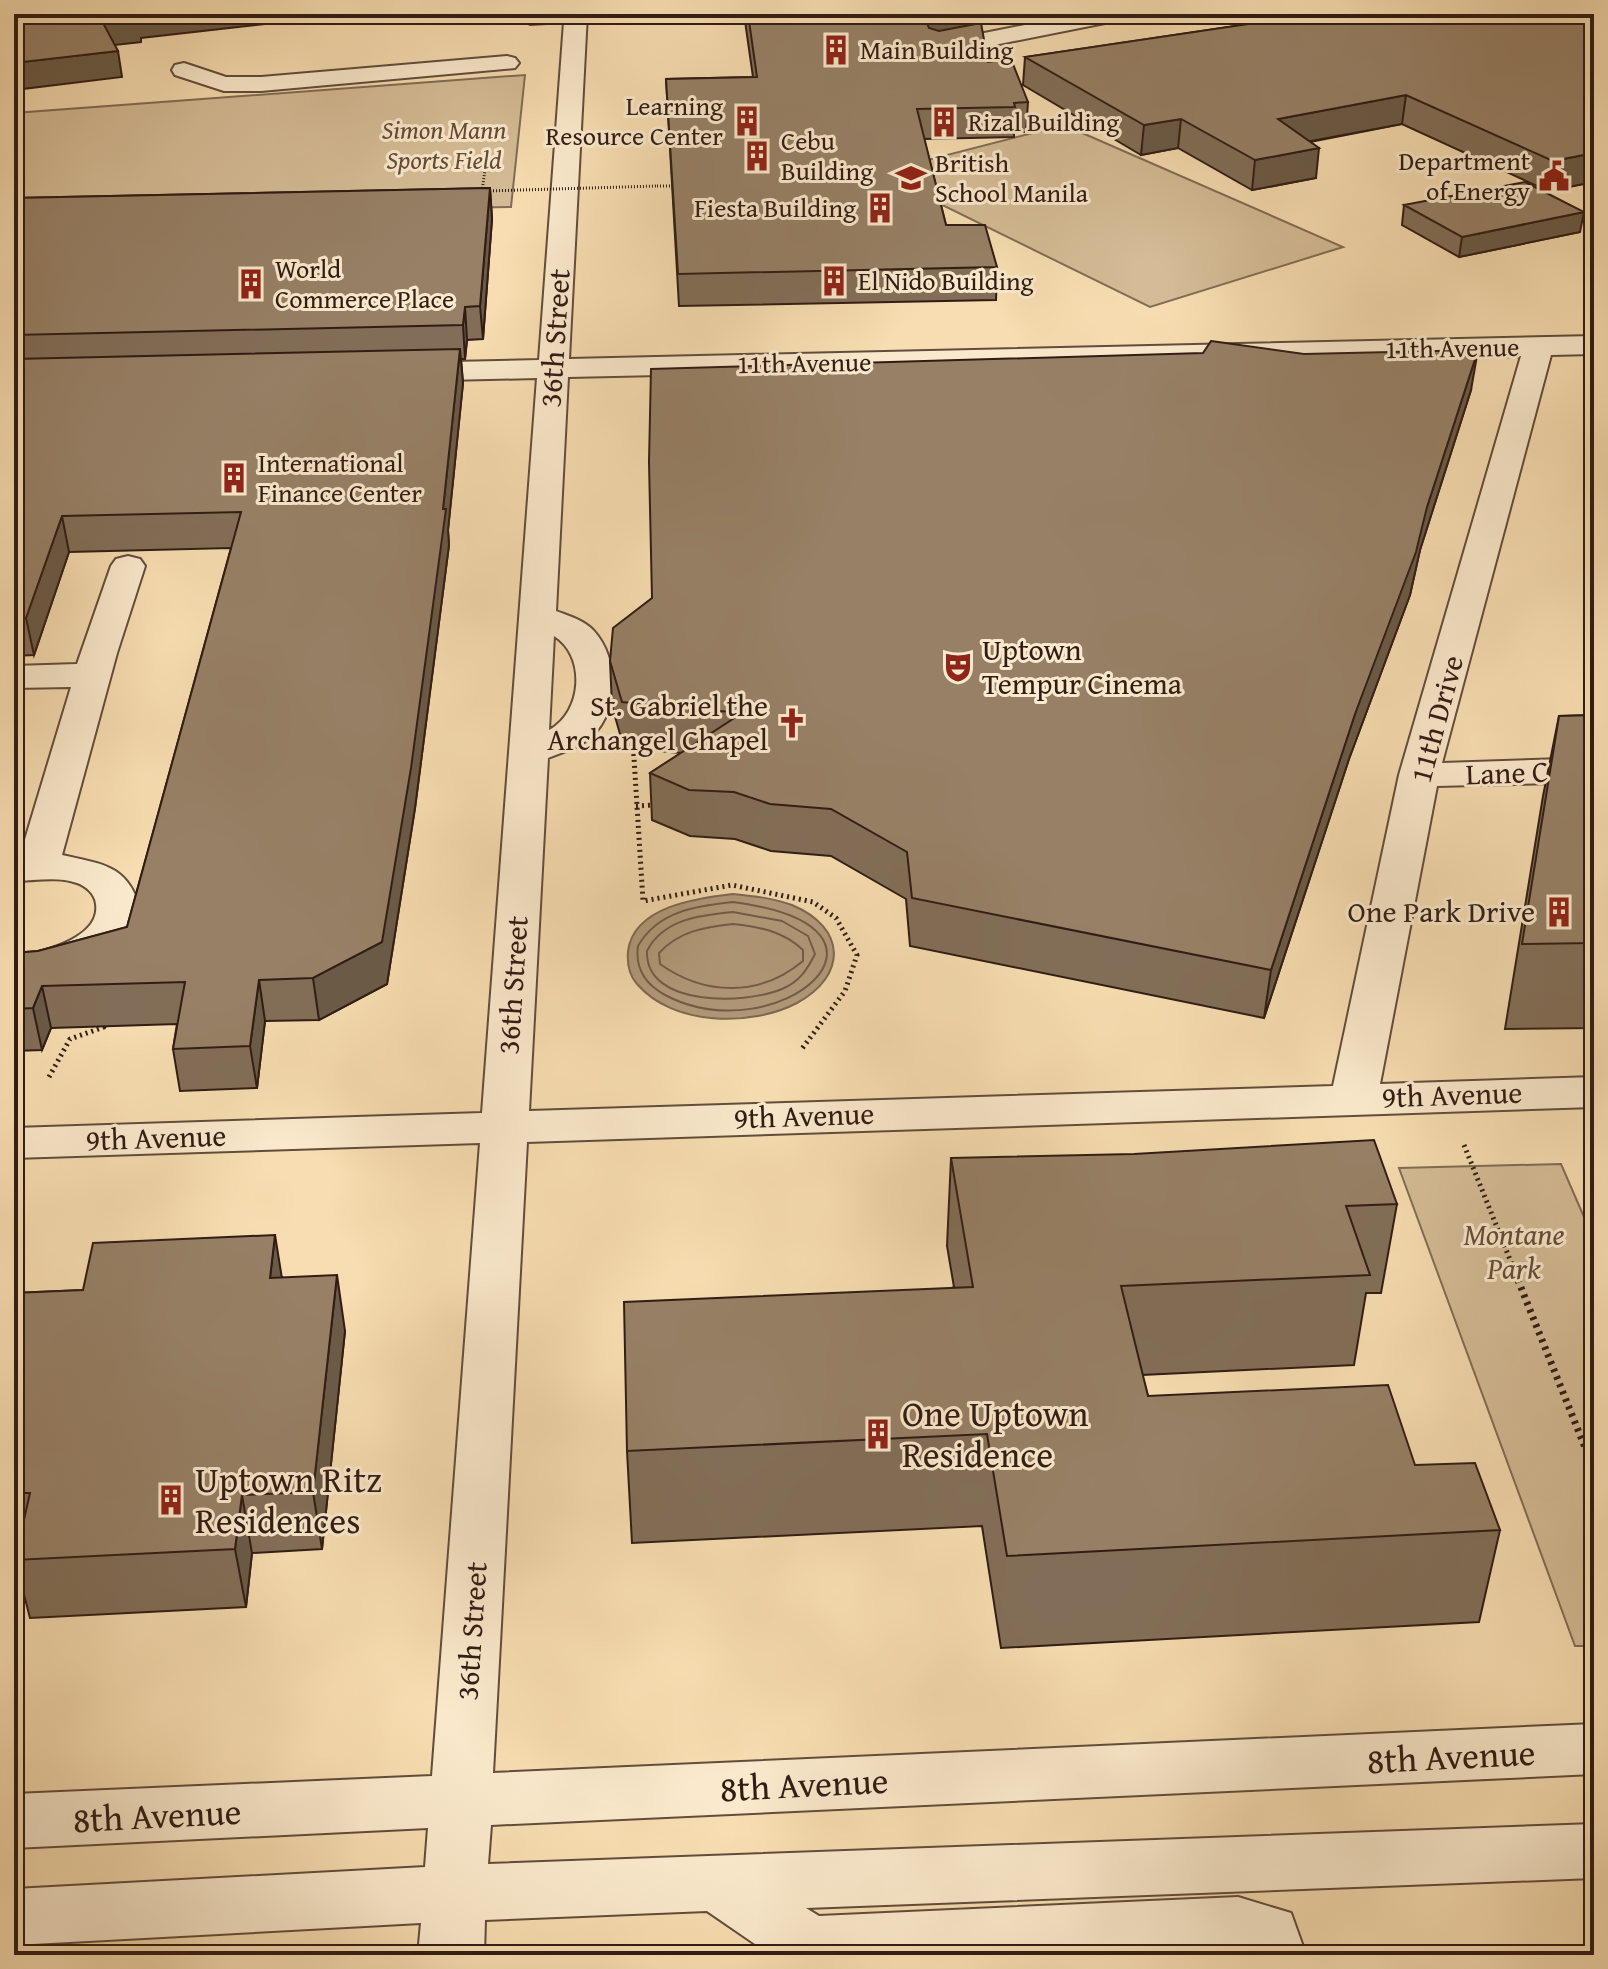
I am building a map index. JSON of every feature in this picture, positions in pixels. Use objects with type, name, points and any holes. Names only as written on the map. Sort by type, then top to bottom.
[{"type":"street","points":[[538,19],[576,14]]},
{"type":"street","name":"36th Street","points":[[451,1955],[576,14]]},
{"type":"street","points":[[939,49],[1115,14]]},
{"type":"street","points":[[184,70],[224,84],[261,84],[507,63]]},
{"type":"street","name":"11th Drive","points":[[1354,1098],[1419,775],[1539,345]]},
{"type":"street","name":"11th Avenue","points":[[370,373],[827,362],[847,374],[1037,364],[1594,345]]},
{"type":"street","points":[[1037,364],[1167,367]]},
{"type":"street","points":[[688,365],[689,377],[764,375]]},
{"type":"street","points":[[14,971],[67,960],[106,937],[117,921],[121,906],[116,892],[105,880],[88,871],[65,866],[26,868],[128,566]]},
{"type":"street","points":[[529,751],[558,741],[583,726],[593,708],[591,655],[585,643],[574,633],[537,616]]},
{"type":"street","points":[[14,677],[93,675]]},
{"type":"street","name":"Lane C","points":[[1419,775],[1594,770]]},
{"type":"street","name":"9th Avenue","points":[[14,1143],[1594,1092]]},
{"type":"street","name":"8th Avenue","points":[[14,1821],[1594,1749]]},
{"type":"street","points":[[14,1917],[455,1893],[1594,1851]]},
{"type":"street","points":[[717,1883],[809,1945],[1238,1925],[1268,1933],[1273,1955]]},
{"type":"path","points":[[485,170],[482,191],[686,185]]},
{"type":"path","points":[[633,732],[643,901],[732,885],[813,902],[836,918],[857,955],[845,991],[801,1050]]},
{"type":"path","points":[[636,806],[658,805]]},
{"type":"path","points":[[49,1077],[70,1039],[104,1027]]},
{"type":"path","points":[[1464,1145],[1594,1470]]},
{"type":"green space","name":"Simon Mann Sports Field","points":[[525,75],[511,207],[14,216],[14,113]]},
{"type":"green space","points":[[1064,125],[1343,247],[1150,307],[877,173]]},
{"type":"green space","name":"Montane Park","points":[[1561,1164],[1594,1240],[1594,1646],[1575,1646],[1399,1168]]},
{"type":"water","points":[[733,894],[792,905],[823,926],[834,952],[825,980],[797,1003],[778,1011],[736,1019],[691,1015],[652,998],[637,984],[629,969],[628,951],[633,936],[642,924],[670,907]]},
{"type":"building","points":[[14,14],[136,14],[137,17],[102,21],[118,51],[14,63]]},
{"type":"building","points":[[748,14],[930,14],[925,19],[929,28],[939,31],[981,23],[988,62],[1011,59],[1028,102],[1014,103],[1015,107],[917,109],[946,225],[985,225],[997,267],[678,274],[666,79],[757,77]]},
{"type":"building","points":[[1316,14],[1555,14],[1594,23],[1594,153],[1553,161],[1406,95],[1278,119],[1319,148],[1255,160],[1181,119],[1144,125],[1025,57]]},
{"type":"building","points":[[1525,182],[1584,212],[1462,237],[1404,205]]},
{"type":"building","name":"World Commerce Place","points":[[490,188],[480,306],[465,307],[463,325],[14,335],[14,198]]},
{"type":"building","points":[[1211,341],[1304,354],[1478,350],[1427,507],[1416,552],[1355,714],[1271,970],[912,898],[907,852],[831,809],[770,804],[734,792],[689,790],[650,773],[742,713],[622,702],[610,661],[613,628],[652,598],[649,462],[651,369],[1203,353]]},
{"type":"building","points":[[460,349],[443,509],[446,509],[411,768],[382,942],[313,978],[259,980],[250,1046],[173,1049],[185,982],[42,986],[33,1008],[14,1009],[14,953],[38,951],[127,927],[241,512],[62,516],[26,618],[14,618],[14,359]]},
{"type":"building","points":[[1594,715],[1594,943],[1522,944],[1559,716]]},
{"type":"building","points":[[1374,1140],[1397,1204],[1346,1206],[1370,1275],[1121,1286],[1148,1396],[1388,1385],[1415,1465],[1475,1463],[1500,1530],[1007,1556],[987,1434],[627,1451],[624,1302],[973,1287],[951,1158],[1134,1154]]},
{"type":"building","name":"Uptown Ritz Residences","points":[[275,1235],[270,1278],[337,1275],[313,1492],[242,1495],[235,1549],[15,1560],[30,1493],[14,1493],[14,1293],[83,1290],[93,1243]]},
{"type":"place","name":"Main Building","points":[[836,50]]},
{"type":"place","name":"Learning Resource Center","points":[[747,121]]},
{"type":"place","name":"Rizal Building","points":[[944,122]]},
{"type":"place","name":"Cebu Building","points":[[757,156]]},
{"type":"place","name":"Department of Energy","points":[[1554,176]]},
{"type":"place","name":"British School Manila","points":[[911,178]]},
{"type":"place","name":"Fiesta Building","points":[[880,208]]},
{"type":"place","name":"El Nido Building","points":[[834,281]]},
{"type":"place","name":"World Commerce Place","points":[[251,284]]},
{"type":"place","name":"International Finance Center","points":[[234,478]]},
{"type":"place","name":"Uptown Tempur Cinema","points":[[958,667]]},
{"type":"place","name":"St. Gabriel the Archangel Chapel","points":[[792,723]]},
{"type":"place","name":"One Park Drive","points":[[1559,912]]},
{"type":"place","name":"One Uptown Residence","points":[[878,1434]]},
{"type":"place","name":"Uptown Ritz Residences","points":[[171,1500]]}]
